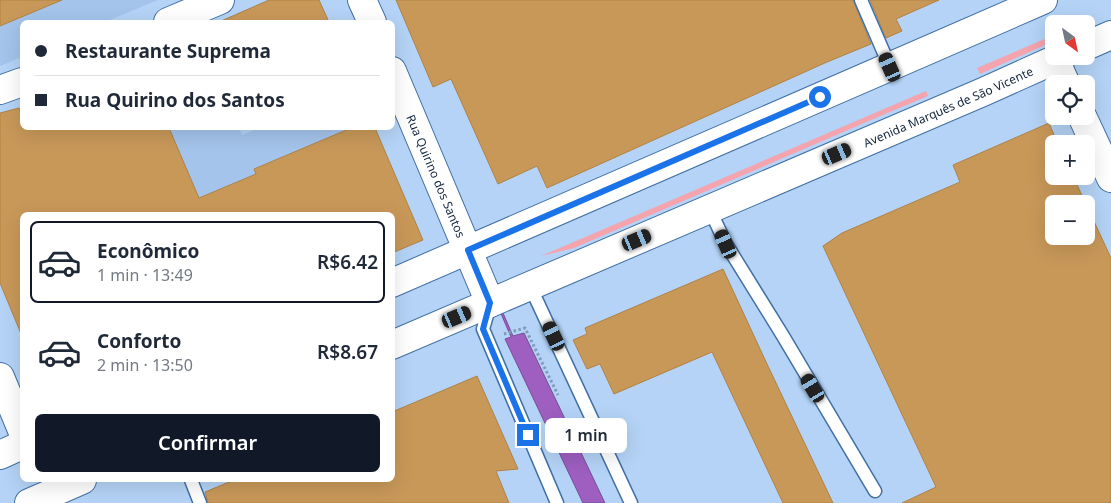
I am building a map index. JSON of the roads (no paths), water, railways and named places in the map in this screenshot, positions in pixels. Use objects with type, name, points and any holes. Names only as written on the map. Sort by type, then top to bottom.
[{"type":"main road","points":[[173,20],[220,0]]},
{"type":"main road","points":[[362,0],[371,20]]},
{"type":"main road","points":[[395,282],[1043,0]]},
{"type":"main road","points":[[1095,42],[1111,35]]},
{"type":"main road","name":"Avenida Marquês de São Vicente","points":[[395,344],[1045,64]]},
{"type":"main road","name":"Rua Quirino dos Santos","points":[[395,78],[490,303]]},
{"type":"main road","points":[[0,90],[20,83]]},
{"type":"main road","points":[[1086,125],[1111,178]]},
{"type":"main road","points":[[0,377],[20,425]]},
{"type":"main road","points":[[0,455],[20,446]]},
{"type":"main road","points":[[29,503],[77,482]]},
{"type":"lane","points":[[861,0],[890,67]]},
{"type":"lane","points":[[709,208],[726,244],[875,491]]},
{"type":"lane","points":[[530,286],[632,503]]},
{"type":"lane","points":[[490,303],[483,329],[557,503]]},
{"type":"lane","points":[[192,482],[200,503]]}]
